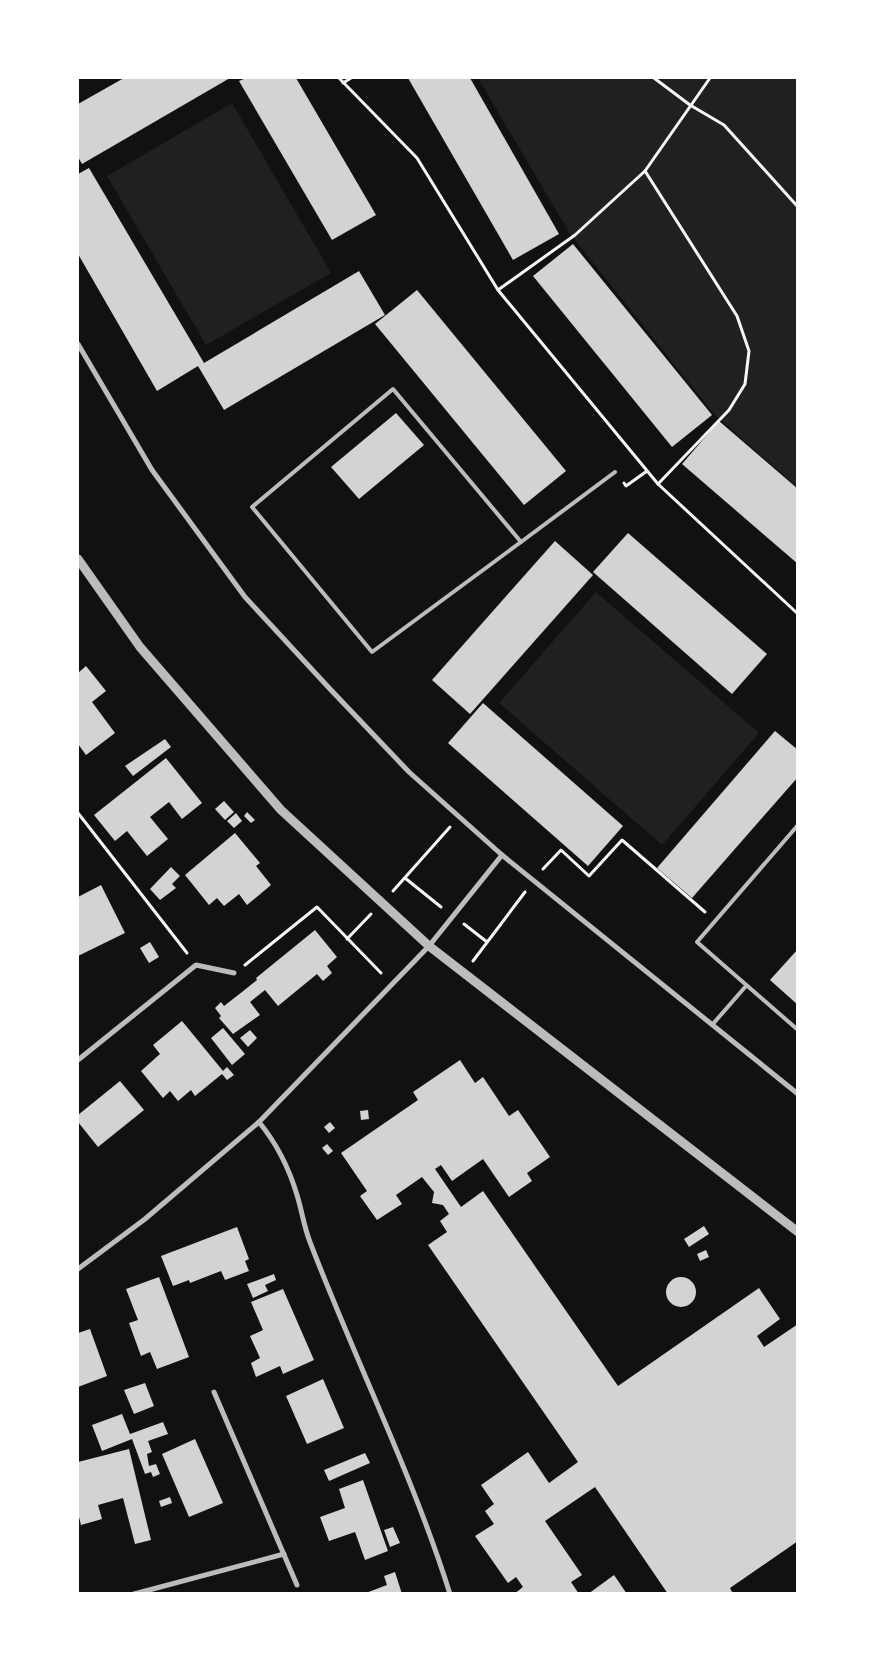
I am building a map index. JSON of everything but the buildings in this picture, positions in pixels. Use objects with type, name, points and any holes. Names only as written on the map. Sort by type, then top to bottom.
[{"type":"street","points":[[78,344],[152,470],[245,597],[409,772],[502,855],[798,1094]]},
{"type":"street","points":[[78,559],[140,647],[281,810],[429,946],[798,1232]]},
{"type":"street","points":[[78,1269],[145,1219],[259,1122],[429,946],[502,855]]},
{"type":"street","points":[[78,1060],[196,965],[234,973]]},
{"type":"street","points":[[259,1122],[274,1141],[288,1169],[297,1194],[309,1241],[396,1446],[450,1594]]},
{"type":"street","points":[[214,1392],[297,1585]]},
{"type":"street","points":[[134,1594],[284,1554]]},
{"type":"lane","points":[[521,542],[393,389],[252,506],[372,652],[521,542],[615,472]]},
{"type":"lane","points":[[798,824],[697,942],[798,1030]]},
{"type":"lane","points":[[712,1025],[746,986]]},
{"type":"path","points":[[339,78],[381,118],[417,158],[498,290],[658,484],[798,614]]},
{"type":"path","points":[[343,82],[351,78]]},
{"type":"path","points":[[654,78],[690,105],[724,125],[798,207]]},
{"type":"path","points":[[498,290],[574,235],[644,171],[710,78]]},
{"type":"path","points":[[644,171],[736,316],[749,351],[745,384],[729,410],[658,484]]},
{"type":"path","points":[[78,813],[196,965]]},
{"type":"path","points":[[347,939],[460,817]]},
{"type":"path","points":[[464,973],[534,880],[561,850],[589,876],[622,840],[715,921]]},
{"type":"path","points":[[234,973],[317,907],[392,984]]},
{"type":"shaded area","points":[[478,78],[797,78],[797,487],[714,414],[570,234]]},
{"type":"shaded area","points":[[232,103],[331,273],[206,345],[107,176]]},
{"type":"shaded area","points":[[596,592],[759,733],[662,845],[499,703]]}]
